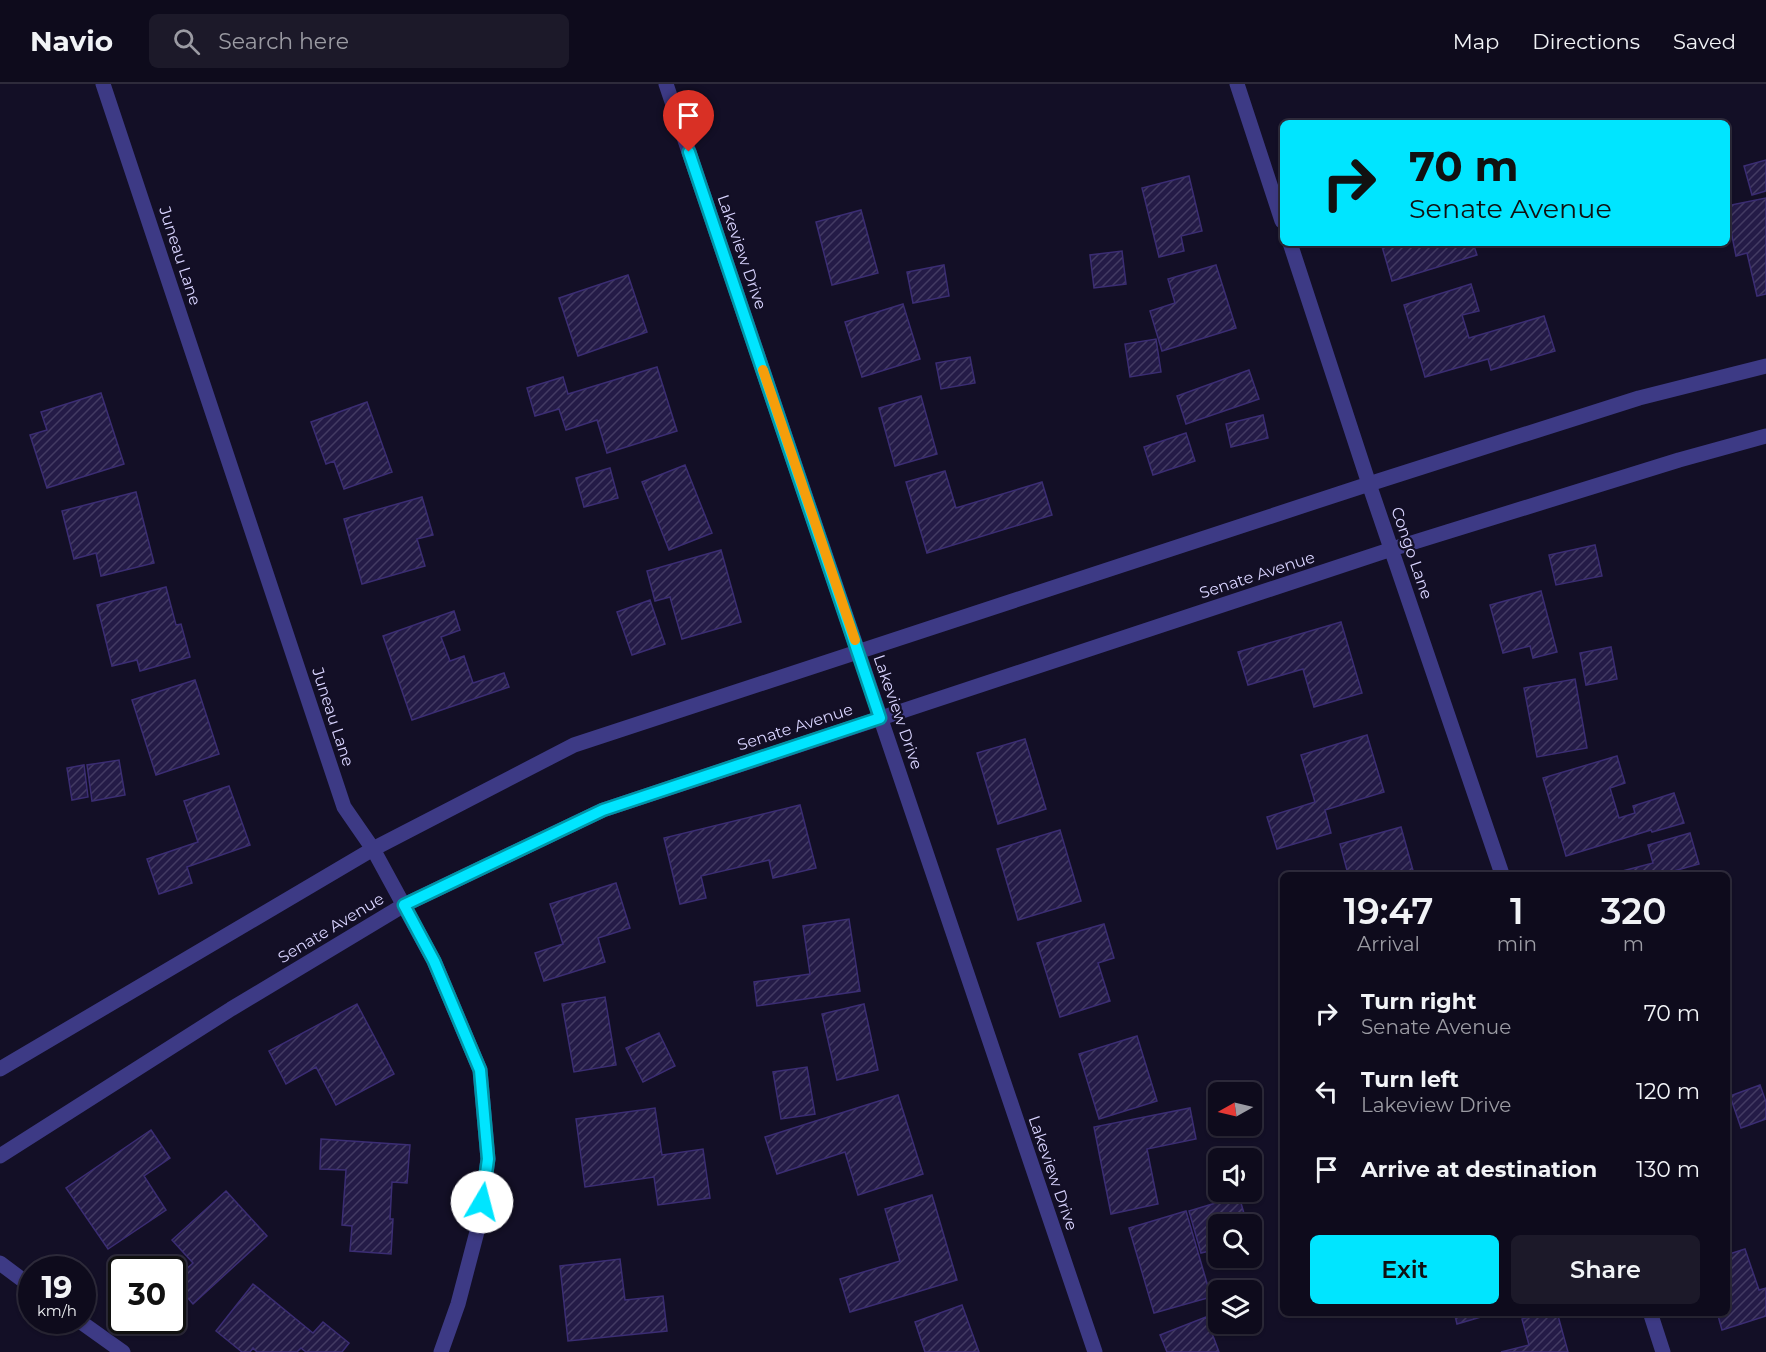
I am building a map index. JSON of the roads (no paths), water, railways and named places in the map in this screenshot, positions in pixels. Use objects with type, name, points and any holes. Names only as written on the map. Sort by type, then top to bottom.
[{"type":"street","name":"Juneau Lane","points":[[103,84],[344,807],[373,849],[434,961],[480,1070],[488,1159],[479,1224],[458,1304],[441,1352]]},
{"type":"street","name":"Lakeview Drive","points":[[666,84],[1095,1352]]},
{"type":"street","points":[[1237,84],[1280,215]]},
{"type":"street","name":"Congo Lane","points":[[1291,246],[1369,484],[1501,872]]},
{"type":"street","points":[[0,1069],[373,849],[574,746],[1369,484],[1639,398],[1766,366]]},
{"type":"street","name":"Senate Avenue","points":[[0,1156],[231,1009],[404,905],[603,810],[1392,549],[1668,463],[1766,436]]},
{"type":"street","points":[[0,1263],[18,1276]]},
{"type":"street","points":[[1651,1316],[1663,1352]]},
{"type":"street","points":[[96,1333],[123,1352]]}]
